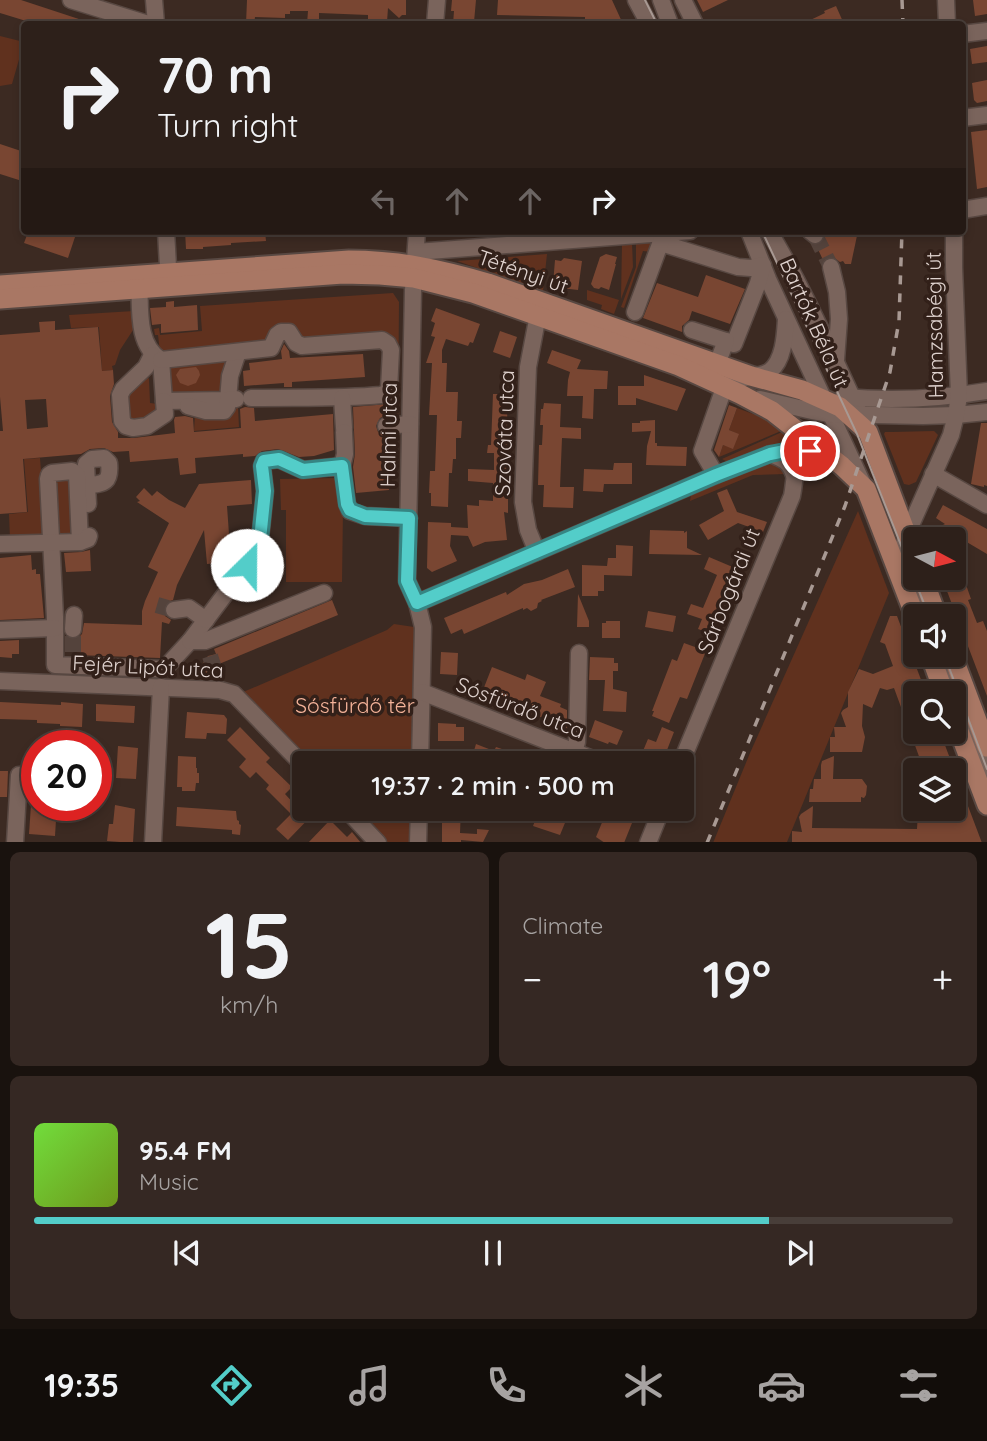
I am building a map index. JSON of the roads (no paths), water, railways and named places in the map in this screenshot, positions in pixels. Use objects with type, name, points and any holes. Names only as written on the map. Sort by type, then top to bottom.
[{"type":"main road","name":"Tétényi út","points":[[0,285],[139,282],[349,260],[395,261],[444,270],[488,283],[751,376],[835,402]]},
{"type":"main road","name":"Tétényi út","points":[[415,265],[473,293],[679,366],[732,391],[772,411],[817,452],[842,466],[866,489]]},
{"type":"main road","name":"Tétényi út","points":[[0,299],[139,282]]},
{"type":"main road","name":"Bartók Béla út","points":[[835,402],[903,527]]},
{"type":"main road","name":"Bartók Béla út","points":[[866,489],[902,580],[918,604]]},
{"type":"main road","points":[[957,667],[987,747]]},
{"type":"main road","points":[[964,744],[987,805]]},
{"type":"street","points":[[71,0],[138,21]]},
{"type":"street","points":[[154,0],[156,21]]},
{"type":"street","points":[[435,21],[437,0]]},
{"type":"street","points":[[636,0],[647,21]]},
{"type":"street","points":[[661,0],[669,21]]},
{"type":"street","points":[[683,0],[694,21]]},
{"type":"street","points":[[946,0],[947,21]]},
{"type":"street","points":[[966,34],[987,31]]},
{"type":"street","points":[[966,118],[987,115]]},
{"type":"street","points":[[966,209],[987,206]]},
{"type":"street","points":[[166,235],[169,280]]},
{"type":"street","name":"Halmi utca","points":[[417,235],[407,581],[417,603],[423,627],[420,751]]},
{"type":"street","name":"Bartók Béla út","points":[[751,235],[786,318],[835,402],[866,489]]},
{"type":"street","name":"Bartók Béla út","points":[[771,235],[786,259],[836,363],[835,402]]},
{"type":"street","name":"Hamzsabégi út","points":[[910,527],[951,435],[959,396],[954,235]]},
{"type":"street","points":[[415,265],[662,238],[738,267],[763,265],[734,344],[692,330]]},
{"type":"street","points":[[635,312],[662,238]]},
{"type":"street","points":[[831,267],[839,318],[836,363]]},
{"type":"street","points":[[139,282],[142,336],[157,357],[172,401],[165,414],[147,426],[133,428],[122,421],[120,395],[157,357],[271,348],[281,332],[289,332],[296,343],[302,346],[382,340],[391,350],[389,389],[386,393],[342,398],[228,400]]},
{"type":"street","name":"Szováta utca","points":[[537,552],[528,530],[523,502],[528,367],[538,315]]},
{"type":"street","points":[[716,475],[702,451],[732,391],[731,381],[762,375],[777,363],[785,337],[786,318]]},
{"type":"street","points":[[717,364],[726,341]]},
{"type":"street","points":[[172,401],[205,411],[224,411],[227,407],[230,376],[238,352]]},
{"type":"street","name":"Tétényi út","points":[[732,391],[797,408],[835,402]]},
{"type":"street","points":[[835,402],[959,396],[987,391]]},
{"type":"street","points":[[342,398],[345,454],[342,466],[350,510],[365,516],[409,518]]},
{"type":"street","points":[[835,402],[956,415],[987,412]]},
{"type":"street","points":[[386,426],[410,424]]},
{"type":"street","points":[[417,603],[770,454],[790,450],[817,452]]},
{"type":"street","name":"Sárbogárdi út","points":[[686,751],[792,496],[794,475],[802,457],[817,452]]},
{"type":"street","points":[[770,454],[782,458],[791,466],[794,475]]},
{"type":"street","points":[[202,646],[206,620],[259,549],[265,491],[262,466],[264,461],[279,459],[303,470],[342,466]]},
{"type":"street","points":[[80,542],[77,475],[72,471],[52,473],[49,475],[55,665],[72,659],[161,669],[202,646],[324,593]]},
{"type":"street","points":[[933,474],[987,505]]},
{"type":"street","points":[[0,544],[51,544],[88,539],[90,532],[87,485]]},
{"type":"street","name":"Hamzsabégi út","points":[[902,580],[903,546]]},
{"type":"street","points":[[174,610],[190,608],[206,620]]},
{"type":"street","points":[[0,630],[55,628]]},
{"type":"street","points":[[574,751],[577,743],[579,653]]},
{"type":"street","points":[[946,667],[987,776]]},
{"type":"street","name":"Fejér Lipót utca","points":[[0,681],[220,690],[234,694],[292,754]]},
{"type":"street","points":[[153,842],[161,687]]},
{"type":"street","name":"Sósfürdő utca","points":[[422,692],[574,751]]},
{"type":"street","points":[[15,834],[21,775]]},
{"type":"street","points":[[0,817],[15,834]]},
{"type":"street","points":[[358,821],[378,842]]},
{"type":"street","points":[[418,842],[419,821]]},
{"type":"street","points":[[648,842],[657,821]]},
{"type":"tunnel","points":[[815,235],[831,267]]},
{"type":"tunnel","points":[[157,605],[174,610]]},
{"type":"tunnel","points":[[73,629],[73,652]]},
{"type":"tunnel","points":[[210,656],[215,671]]},
{"type":"tram line","points":[[645,0],[656,21]]},
{"type":"tram line","points":[[764,235],[857,434],[924,604]]},
{"type":"tram line","points":[[949,667],[987,769]]},
{"type":"railway","points":[[902,0],[903,21]]},
{"type":"railway","points":[[707,842],[845,506],[890,372],[899,321],[902,235]]},
{"type":"park label","name":"Sósfürdő tér","points":[[355,706]]}]
